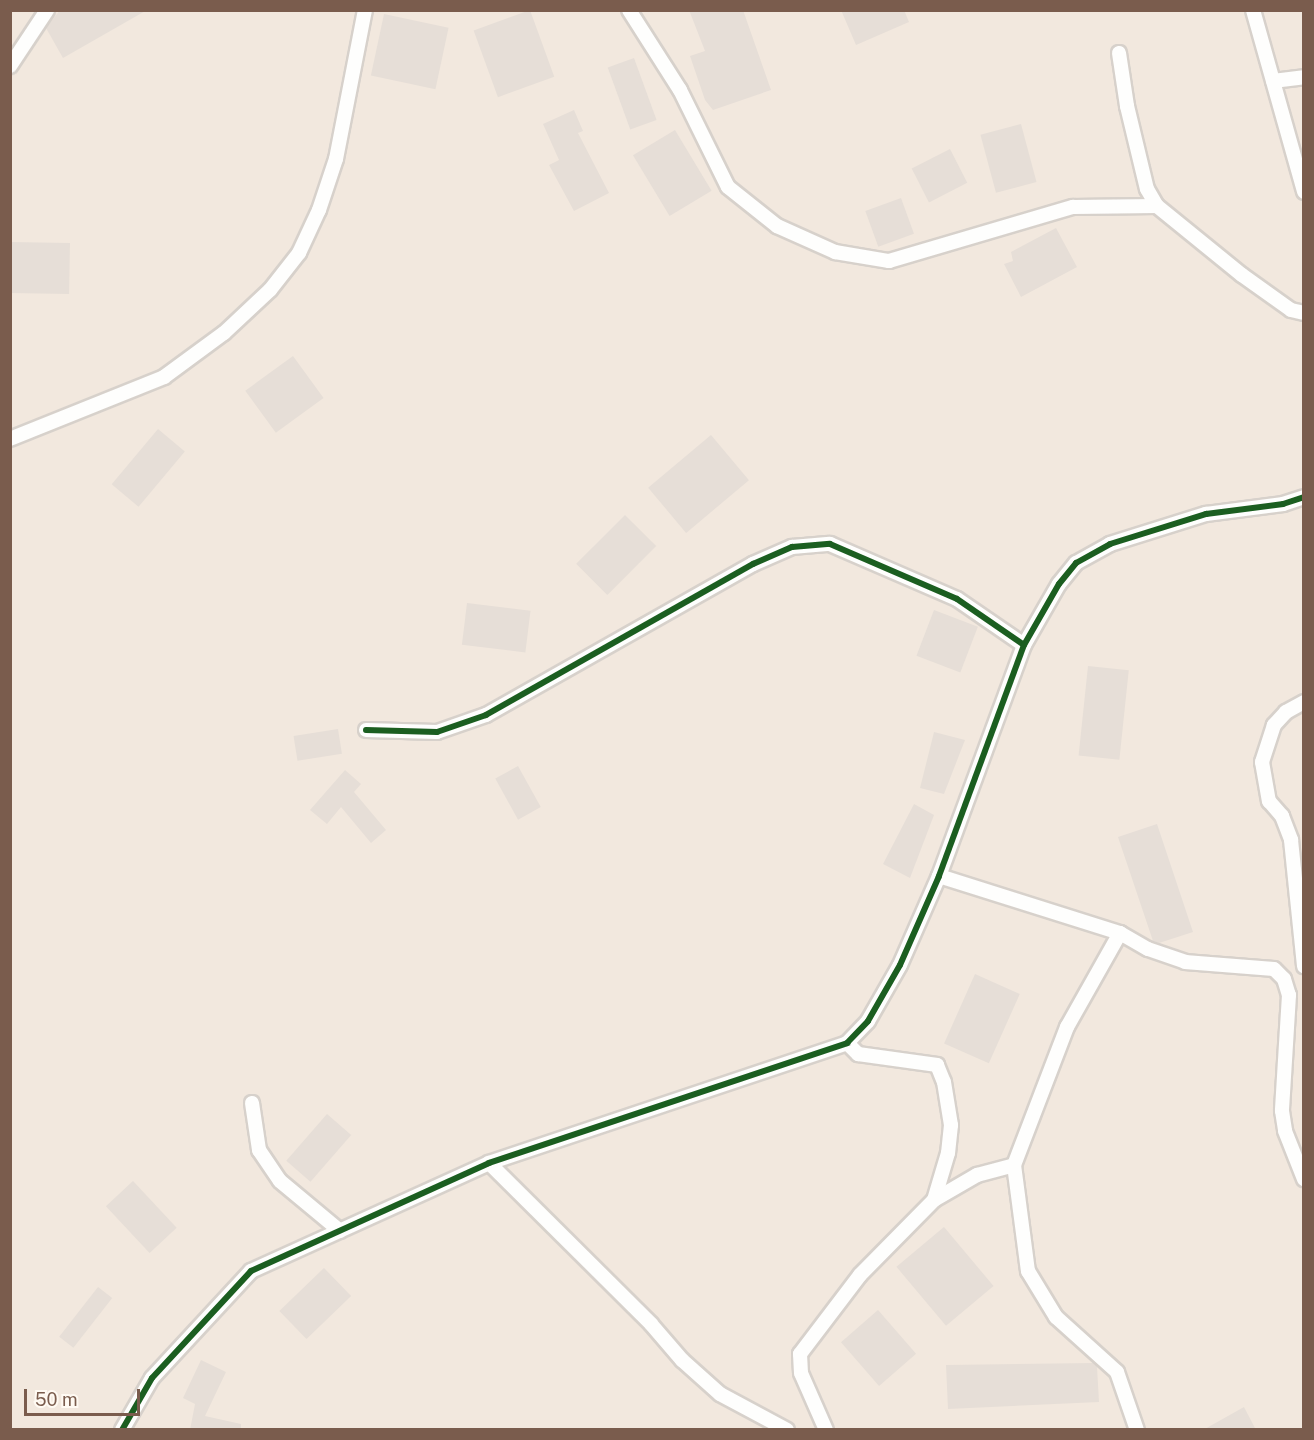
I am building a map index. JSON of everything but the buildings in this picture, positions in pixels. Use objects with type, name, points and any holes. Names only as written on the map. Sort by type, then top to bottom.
[{"type":"street","points":[[10,66],[46,10]]},
{"type":"street","points":[[10,439],[164,377],[224,333],[270,290],[299,252],[326,189],[336,159],[365,10]]},
{"type":"street","points":[[629,10],[680,90],[728,187],[777,226],[835,252],[889,261],[1073,207],[1157,206]]},
{"type":"street","points":[[1253,10],[1304,192]]},
{"type":"street","points":[[1119,53],[1127,106],[1147,189],[1157,206],[1242,275],[1291,310],[1304,312]]},
{"type":"street","points":[[1273,81],[1304,77]]},
{"type":"street","points":[[122,1430],[152,1378],[251,1271],[489,1163],[848,1043],[868,1021],[900,965],[939,876],[1024,645],[1059,584],[1076,563],[1110,544],[1206,514],[1284,504],[1304,497]]},
{"type":"street","points":[[366,730],[437,732],[486,715],[753,564],[792,547],[830,544],[957,599],[1024,645]]},
{"type":"street","points":[[1304,702],[1286,712],[1274,725],[1262,762],[1269,801],[1282,816],[1291,840],[1304,966]]},
{"type":"street","points":[[939,876],[1120,933],[1148,949],[1185,962],[1259,965],[1274,969],[1284,979],[1289,995],[1282,1112],[1285,1131],[1304,1179]]},
{"type":"street","points":[[1120,933],[1054,1054],[1014,1165],[1028,1271],[1056,1317],[1117,1372],[1137,1430]]},
{"type":"street","points":[[848,1043],[858,1054],[937,1065],[944,1082],[951,1125],[948,1154],[934,1200]]},
{"type":"street","points":[[252,1102],[259,1150],[274,1173],[339,1231]]},
{"type":"street","points":[[489,1163],[651,1324],[682,1360],[720,1394],[787,1430]]},
{"type":"street","points":[[826,1430],[801,1372],[800,1354],[860,1275],[934,1200],[977,1175],[1014,1165]]},
{"type":"shaded area","points":[[11,11],[1303,11],[1303,1429],[11,1429]]},
{"type":"cycle path","points":[[122,1430],[152,1378],[251,1271],[489,1163],[847,1043],[868,1021],[900,965],[939,876],[1024,645],[1059,584],[1076,563],[1110,544],[1206,514],[1283,504],[1304,497]]},
{"type":"cycle path","points":[[366,730],[437,732],[486,715],[753,564],[792,547],[830,544],[957,599],[1024,645]]}]
